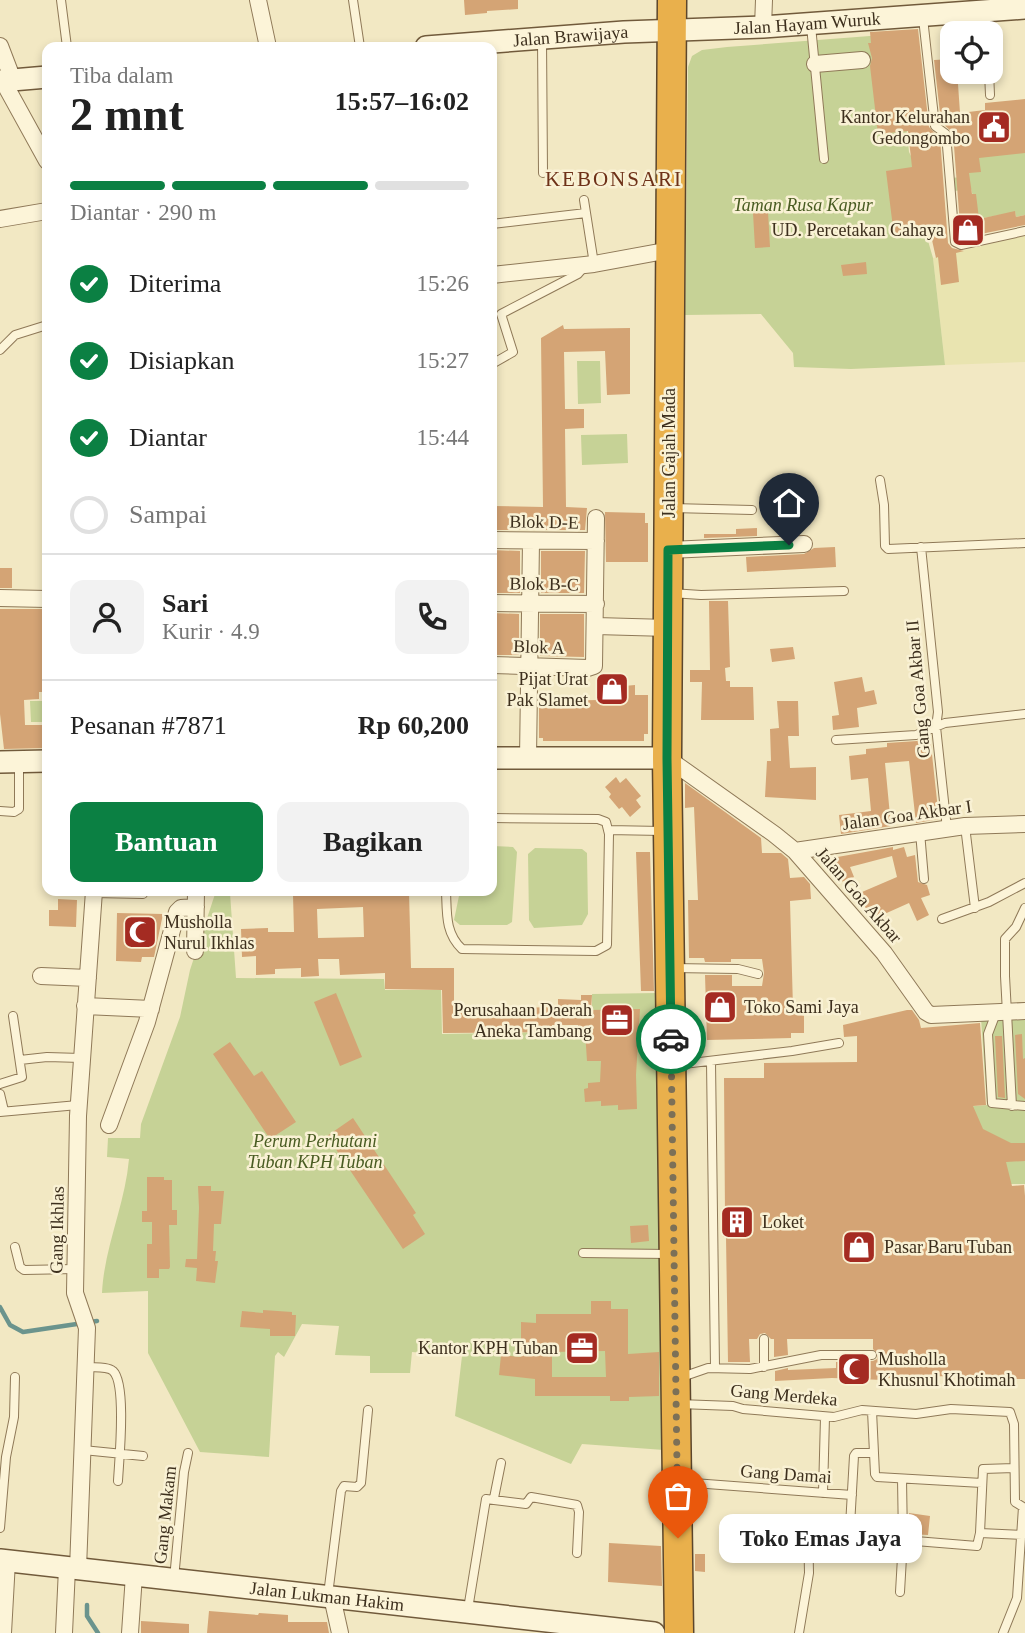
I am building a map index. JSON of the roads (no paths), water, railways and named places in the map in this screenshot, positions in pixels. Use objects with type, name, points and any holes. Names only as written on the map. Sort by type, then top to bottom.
[{"type":"highway","name":"Jalan Gajah Mada","points":[[672,0],[667,758],[679,1633]]},
{"type":"main road","name":"Jalan Hayam Wuruk","points":[[672,29],[763,27],[923,15],[974,7],[1025,8]]},
{"type":"main road","name":"Jalan Brawijaya","points":[[490,42],[672,29]]},
{"type":"main road","points":[[5,80],[42,77]]},
{"type":"main road","points":[[497,758],[667,758]]},
{"type":"main road","points":[[9,762],[42,761]]},
{"type":"main road","name":"Jalan Lukman Hakim","points":[[3,1561],[654,1633]]},
{"type":"street","points":[[257,0],[267,42]]},
{"type":"street","points":[[763,27],[764,0]]},
{"type":"street","points":[[0,46],[5,80],[42,151]]},
{"type":"street","points":[[815,64],[862,60]]},
{"type":"street","points":[[0,219],[42,216]]},
{"type":"street","points":[[497,274],[589,264],[670,250]]},
{"type":"street","points":[[596,518],[596,626],[668,628]]},
{"type":"street","name":"Blok D-E","points":[[497,540],[596,541]]},
{"type":"street","points":[[528,758],[531,541]]},
{"type":"street","points":[[668,550],[804,544]]},
{"type":"street","points":[[0,598],[42,599]]},
{"type":"street","name":"Blok B-C","points":[[497,603],[596,604]]},
{"type":"street","name":"Blok A","points":[[497,665],[592,667],[595,663],[596,626]]},
{"type":"street","name":"Jalan Goa Akbar","points":[[667,758],[794,851],[884,953],[926,1012],[931,1015],[1025,1011]]},
{"type":"street","name":"Jalan Goa Akbar I","points":[[794,851],[965,826],[1025,824]]},
{"type":"street","name":"Gang Ikhlas","points":[[64,1633],[73,1568],[83,1450],[87,1328],[75,1293],[78,1105],[94,896]]},
{"type":"street","points":[[195,951],[196,899]]},
{"type":"street","points":[[110,1125],[151,1009],[177,912],[196,899]]},
{"type":"street","points":[[41,976],[88,978]]},
{"type":"street","points":[[86,1006],[151,1009]]},
{"type":"street","points":[[3,1561],[3,1633]]},
{"type":"street","points":[[130,1633],[134,1575]]},
{"type":"street","points":[[330,1597],[340,1633]]},
{"type":"lane","points":[[61,0],[66,42]]},
{"type":"lane","points":[[353,0],[359,42]]},
{"type":"lane","points":[[923,15],[935,126],[946,134],[955,242],[961,245],[1025,231]]},
{"type":"lane","points":[[811,23],[824,159]]},
{"type":"lane","points":[[542,38],[543,173]]},
{"type":"lane","points":[[990,84],[990,95]]},
{"type":"lane","points":[[497,361],[513,352],[501,314],[578,274],[589,264],[584,200]]},
{"type":"lane","points":[[497,223],[586,214]]},
{"type":"lane","points":[[0,350],[15,335],[42,327]]},
{"type":"lane","points":[[880,480],[886,548],[1025,543]]},
{"type":"lane","points":[[669,508],[752,510]]},
{"type":"lane","name":"Gang Goa Akbar II","points":[[921,547],[947,829]]},
{"type":"lane","points":[[668,593],[701,595],[844,591]]},
{"type":"lane","points":[[836,740],[916,734],[956,721],[1025,714]]},
{"type":"lane","points":[[0,811],[14,812],[19,809],[9,762]]},
{"type":"lane","points":[[446,896],[448,926],[452,938],[462,949],[602,949],[607,944],[608,828],[604,811]]},
{"type":"lane","points":[[497,818],[598,819],[603,820],[608,828]]},
{"type":"lane","points":[[965,826],[975,908]]},
{"type":"lane","points":[[608,828],[668,831]]},
{"type":"lane","points":[[920,832],[924,879]]},
{"type":"lane","points":[[942,919],[975,908],[1025,883]]},
{"type":"lane","points":[[1012,1105],[1002,1013],[1006,939],[1016,927],[1025,908]]},
{"type":"lane","points":[[670,968],[738,969],[758,974]]},
{"type":"lane","points":[[1002,1013],[988,1031],[991,1099],[993,1104],[1025,1106]]},
{"type":"lane","points":[[0,1084],[22,1077],[13,1016]]},
{"type":"lane","points":[[672,1065],[711,1062],[839,1042]]},
{"type":"lane","points":[[20,1060],[47,1057],[81,1058]]},
{"type":"lane","points":[[711,1062],[715,1367]]},
{"type":"lane","points":[[0,1094],[2,1112],[78,1105]]},
{"type":"lane","points":[[15,1247],[20,1267],[24,1270],[76,1269]]},
{"type":"lane","points":[[583,1253],[674,1254]]},
{"type":"lane","points":[[764,1339],[764,1367]]},
{"type":"lane","points":[[676,1392],[715,1367],[764,1367],[821,1355],[872,1354]]},
{"type":"lane","points":[[86,1367],[109,1369],[117,1378],[121,1395],[118,1481]]},
{"type":"lane","points":[[0,1528],[6,1457],[14,1417],[15,1377]]},
{"type":"lane","name":"Gang Merdeka","points":[[676,1392],[743,1409],[825,1417],[838,1417],[856,1411],[916,1414],[939,1409],[1006,1410],[1012,1415],[1014,1468]]},
{"type":"lane","points":[[330,1597],[341,1490],[344,1486],[357,1487],[361,1483],[368,1410]]},
{"type":"lane","points":[[872,1411],[876,1477],[982,1483]]},
{"type":"lane","points":[[823,1493],[825,1417]]},
{"type":"lane","points":[[83,1450],[143,1455]]},
{"type":"lane","name":"Gang Makam","points":[[174,1580],[188,1453]]},
{"type":"lane","points":[[850,1526],[855,1454],[873,1453]]},
{"type":"lane","points":[[494,1498],[501,1463]]},
{"type":"lane","points":[[799,1633],[808,1573],[807,1527],[850,1526],[976,1546],[979,1544],[985,1468],[1014,1468],[1015,1502],[1023,1507],[1022,1535],[1016,1605],[1003,1633]]},
{"type":"lane","points":[[900,1592],[902,1479]]},
{"type":"lane","name":"Gang Damai","points":[[677,1482],[852,1495]]},
{"type":"lane","points":[[468,1612],[486,1499],[526,1504],[531,1497],[577,1505],[577,1553]]},
{"type":"lane","points":[[979,1533],[1022,1535]]},
{"type":"waterway","points":[[0,1307],[10,1325],[23,1332],[97,1321]]},
{"type":"waterway","points":[[87,1605],[87,1616],[98,1633]]},
{"type":"place","name":"Kantor Kelurahan Gedongombo","points":[[994,127]]},
{"type":"place","name":"UD. Percetakan Cahaya","points":[[968,230]]},
{"type":"place","name":"Pijat Urat Pak Slamet","points":[[612,689]]},
{"type":"place","name":"Musholla Nurul Ikhlas","points":[[140,932]]},
{"type":"place","name":"Toko Sami Jaya","points":[[720,1007]]},
{"type":"place","name":"Perusahaan Daerah Aneka Tambang","points":[[617,1020]]},
{"type":"place","name":"Loket","points":[[737,1222]]},
{"type":"place","name":"Pasar Baru Tuban","points":[[859,1247]]},
{"type":"place","name":"Kantor KPH Tuban","points":[[582,1348]]},
{"type":"place","name":"Musholla Khusnul Khotimah","points":[[854,1369]]},
{"type":"place","name":"Toko Emas Jaya","points":[[678,1538]]},
{"type":"district","name":"KEBONSARI","points":[[614,179]]},
{"type":"park label","name":"Taman Rusa Kapur","points":[[803,205]]},
{"type":"park label","name":"Perum Perhutani Tuban KPH Tuban","points":[[315,1151]]}]
